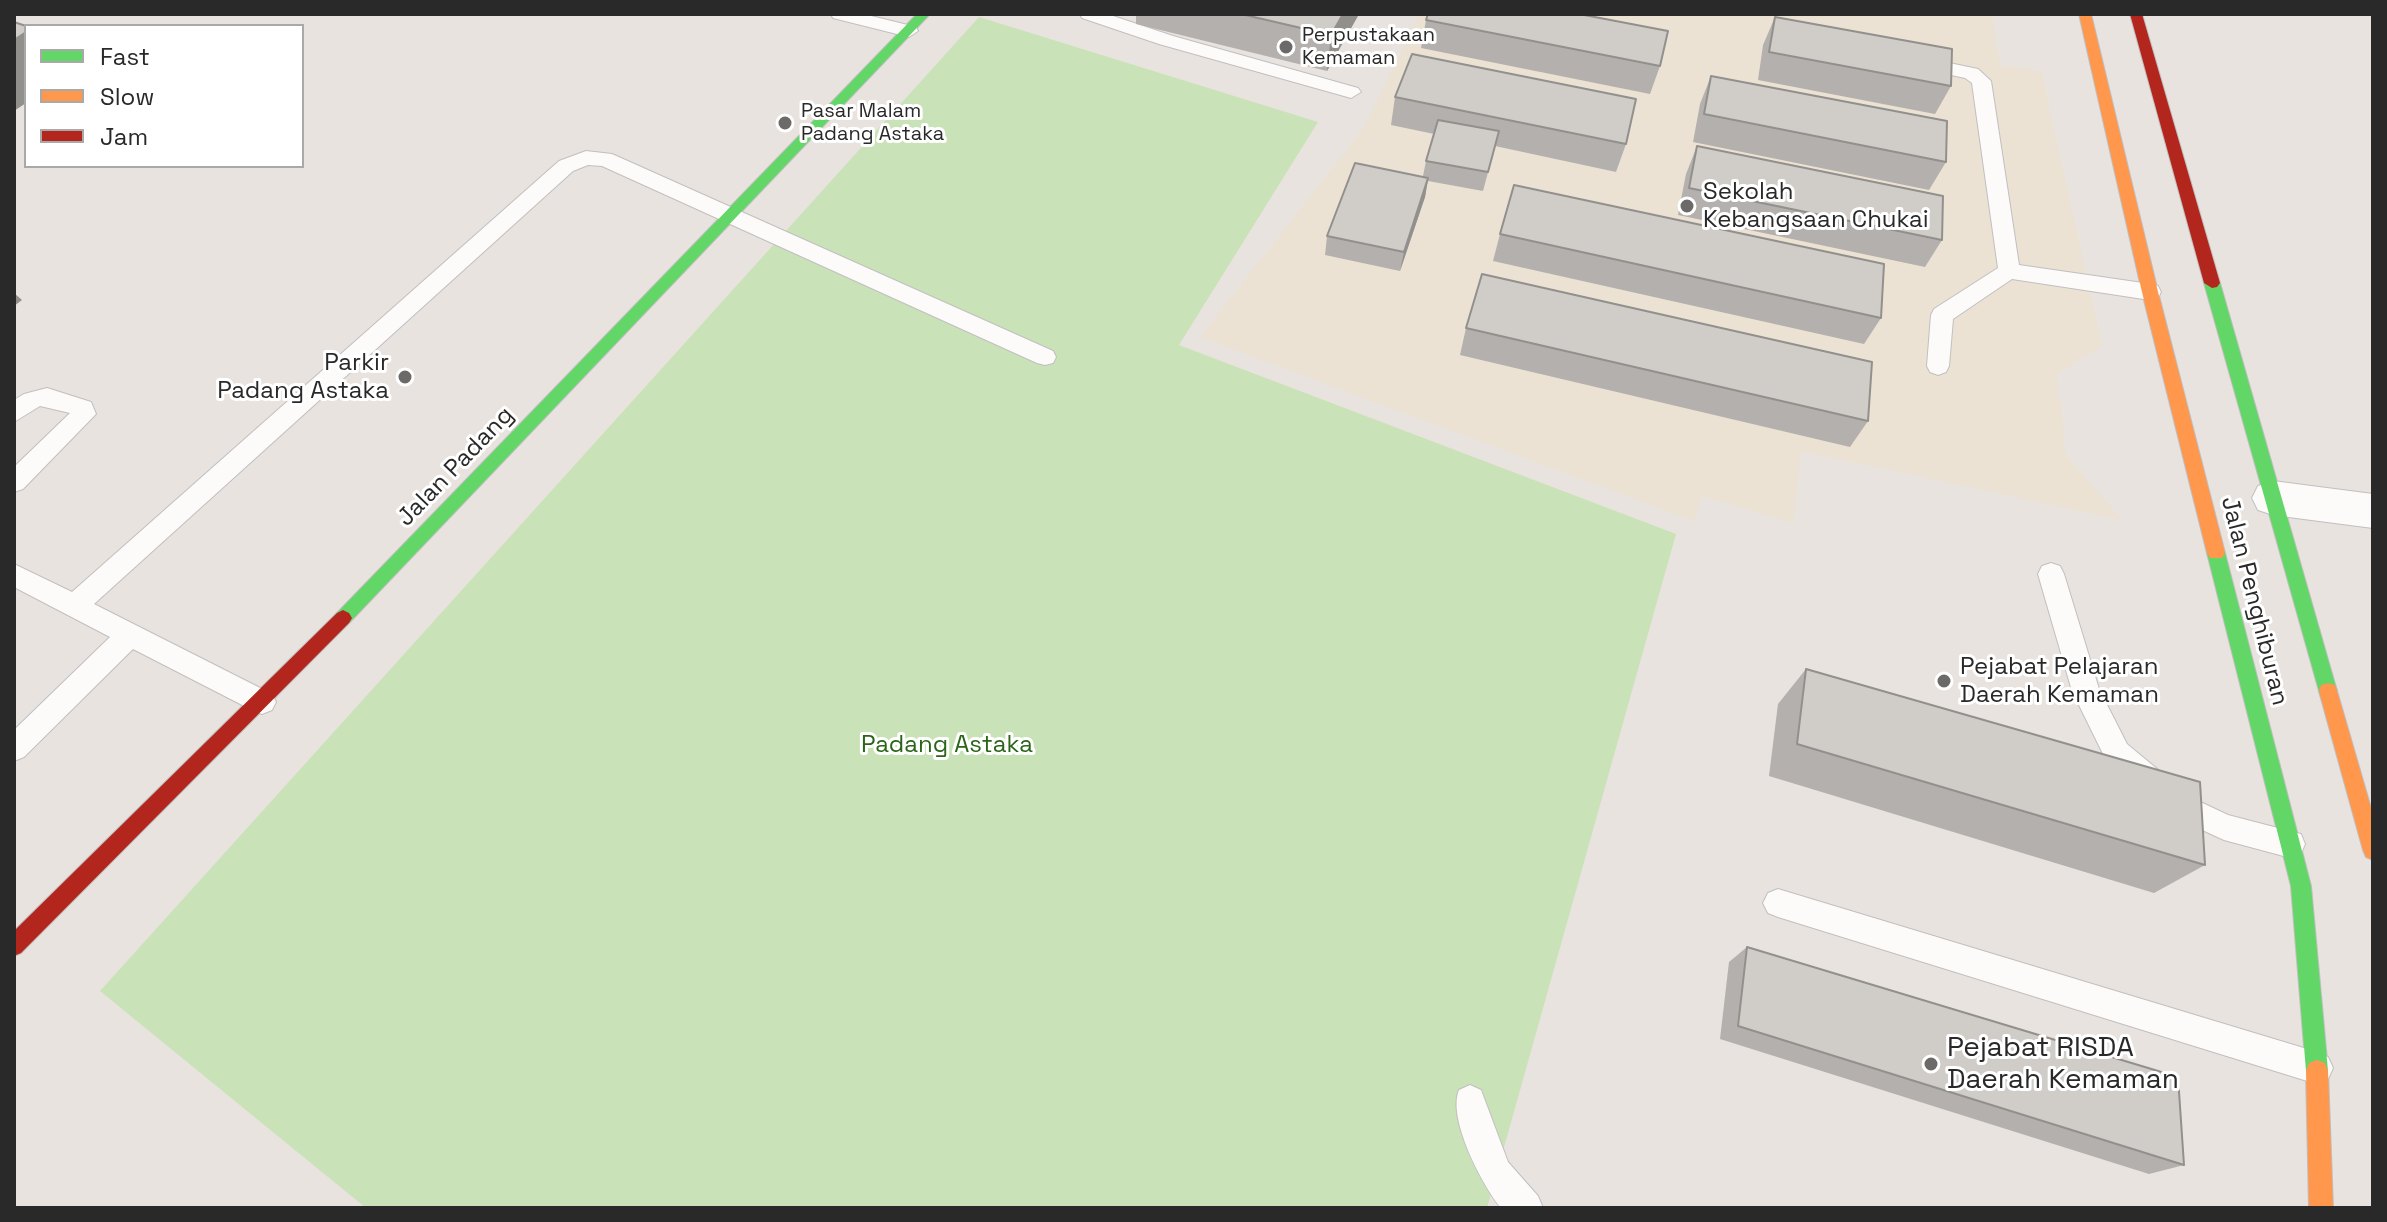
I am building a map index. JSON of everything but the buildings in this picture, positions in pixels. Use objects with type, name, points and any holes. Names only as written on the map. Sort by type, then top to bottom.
[{"type":"main road","name":"Jalan Padang","points":[[14,946],[262,702],[924,14]]},
{"type":"main road","name":"Jalan Penghiburan","points":[[2085,14],[2150,292],[2301,886],[2317,1068],[2321,1208]]},
{"type":"main road","name":"Jalan Penghiburan","points":[[2136,14],[2373,850]]},
{"type":"street","points":[[2273,498],[2373,511]]},
{"type":"lane","points":[[840,14],[909,31]]},
{"type":"lane","points":[[1089,14],[1166,40],[1351,92]]},
{"type":"lane","points":[[1894,58],[1971,73],[1981,81],[2009,271]]},
{"type":"lane","points":[[74,606],[566,166],[586,158],[605,159],[1045,357]]},
{"type":"lane","points":[[1938,366],[1942,315],[2009,271],[2150,292]]},
{"type":"lane","points":[[14,413],[31,398],[41,395],[83,408],[84,414],[14,482]]},
{"type":"lane","points":[[2051,574],[2086,691],[2117,753],[2182,807],[2224,827],[2291,844]]},
{"type":"lane","points":[[14,575],[262,702]]},
{"type":"lane","points":[[14,748],[130,635]]},
{"type":"lane","points":[[1778,903],[2317,1068]]},
{"type":"lane","points":[[1470,1101],[1486,1157],[1510,1196],[1526,1208]]},
{"type":"shaded area","name":"Sekolah Kebangsaan Chukai","points":[[1420,14],[1992,14],[2000,66],[2041,71],[2102,345],[2057,374],[2066,455],[2122,520],[1801,451],[1793,523],[1702,496],[1694,521],[1200,337],[1364,128]]},
{"type":"green space","name":"Padang Astaka","points":[[979,17],[1318,122],[1179,345],[1676,534],[1487,1208],[366,1208],[100,991]]},
{"type":"traffic: fast","points":[[343,618],[924,14]]},
{"type":"traffic: fast","points":[[2212,283],[2328,691]]},
{"type":"traffic: fast","points":[[2216,553],[2301,886],[2317,1071]]},
{"type":"traffic: slow","points":[[2085,14],[2150,292],[2216,553]]},
{"type":"traffic: slow","points":[[2328,691],[2373,850]]},
{"type":"traffic: slow","points":[[2317,1071],[2321,1208]]},
{"type":"traffic: jam","points":[[2136,14],[2212,283]]},
{"type":"traffic: jam","points":[[14,946],[343,618]]},
{"type":"place","name":"Perpustakaan Kemaman","points":[[1286,47]]},
{"type":"place","name":"Pasar Malam Padang Astaka","points":[[785,123]]},
{"type":"place","name":"Sekolah Kebangsaan Chukai","points":[[1687,206]]},
{"type":"place","name":"Parkir Padang Astaka","points":[[405,377]]},
{"type":"place","name":"Pejabat Pelajaran Daerah Kemaman","points":[[1944,681]]},
{"type":"place","name":"Pejabat RISDA Daerah Kemaman","points":[[1931,1064]]}]
